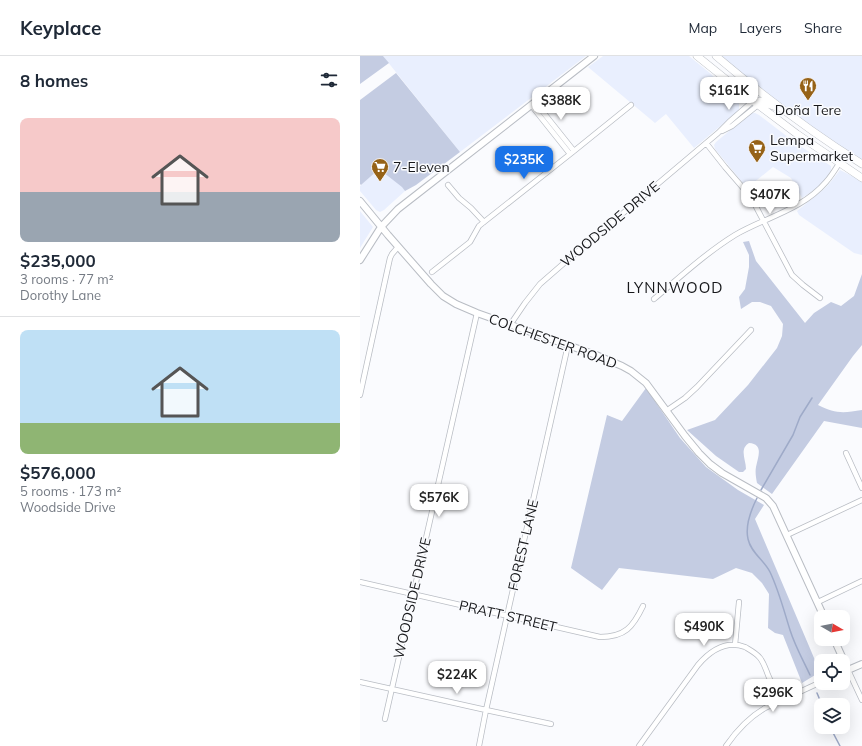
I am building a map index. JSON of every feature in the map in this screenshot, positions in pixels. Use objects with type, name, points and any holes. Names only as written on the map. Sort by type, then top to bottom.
[{"type":"main road","points":[[697,56],[755,103],[797,134],[862,178]]},
{"type":"main road","points":[[716,56],[783,110],[845,154],[862,164]]},
{"type":"main road","points":[[755,103],[762,102],[783,110]]},
{"type":"street","points":[[360,260],[381,227],[400,207],[594,56]]},
{"type":"street","points":[[533,103],[572,153]]},
{"type":"street","name":"WOODSIDE DRIVE","points":[[510,325],[525,302],[540,284],[729,122],[755,103]]},
{"type":"street","points":[[432,272],[470,242],[479,226],[631,105]]},
{"type":"street","points":[[706,143],[749,194],[792,274],[803,286],[820,298]]},
{"type":"street","points":[[654,299],[697,263],[736,235],[791,209],[804,201],[826,182],[845,154]]},
{"type":"street","points":[[448,185],[484,222]]},
{"type":"street","name":"COLCHESTER ROAD","points":[[360,201],[398,247],[443,296],[456,304],[477,313],[622,366],[646,383],[685,436],[710,464],[722,473],[770,501],[821,610]]},
{"type":"street","points":[[360,395],[390,258],[398,247]]},
{"type":"street","name":"WOODSIDE DRIVE","points":[[385,719],[477,313]]},
{"type":"street","points":[[666,411],[680,402],[697,386],[751,330]]},
{"type":"street","name":"FOREST LANE","points":[[479,746],[568,345]]},
{"type":"street","points":[[846,453],[862,488]]},
{"type":"street","points":[[787,535],[862,500]]},
{"type":"street","points":[[818,602],[862,581]]},
{"type":"street","name":"PRATT STREET","points":[[360,582],[600,637],[620,634],[631,626],[638,618],[644,606]]},
{"type":"street","points":[[735,645],[739,602]]},
{"type":"street","points":[[639,746],[698,665],[704,658],[718,648],[724,646],[735,645],[750,650],[760,658],[780,701]]},
{"type":"street","points":[[850,669],[862,664]]},
{"type":"street","points":[[850,678],[862,700]]},
{"type":"street","points":[[360,682],[551,724]]},
{"type":"street","points":[[726,746],[735,733],[749,719],[765,708],[814,685]]},
{"type":"shaded area","points":[[360,56],[383,56],[389,63],[360,84]]},
{"type":"shaded area","points":[[383,56],[586,56],[460,152]]},
{"type":"shaded area","points":[[603,56],[689,56],[711,74],[736,98],[739,103],[739,109],[694,148],[666,114],[655,123],[588,67]]},
{"type":"shaded area","points":[[720,56],[862,56],[862,161],[802,124]]},
{"type":"shaded area","points":[[396,73],[460,152],[416,185],[405,191],[379,169],[361,185],[360,184],[360,100]]},
{"type":"shaded area","points":[[751,113],[759,115],[797,144],[831,166],[831,170],[824,182],[802,198],[791,178],[773,167],[747,188],[715,149],[714,145]]},
{"type":"shaded area","points":[[379,168],[403,187],[405,191],[380,212],[376,210],[360,191],[360,186]]},
{"type":"shaded area","points":[[840,170],[862,181],[862,255],[854,253],[799,215],[797,211],[823,190]]},
{"type":"shaded area","points":[[360,211],[373,227],[360,248]]},
{"type":"shaded area","points":[[749,241],[756,261],[805,323],[814,313],[831,302],[841,306],[854,296],[862,274],[862,345],[818,405],[840,412],[862,410],[862,428],[824,421],[772,494],[757,483],[756,467],[759,452],[757,446],[749,443],[746,445],[744,448],[744,455],[746,469],[743,472],[739,472],[716,456],[687,430],[715,420],[748,385],[777,348],[782,336],[783,324],[771,306],[760,302],[752,302],[741,309],[739,297],[745,289],[749,267],[749,255],[743,242]]},
{"type":"shaded area","points":[[646,388],[680,438],[706,467],[738,490],[764,505],[755,519],[814,658],[814,676],[802,683],[783,635],[775,633],[768,628],[769,594],[762,583],[752,573],[736,568],[713,579],[619,568],[602,590],[571,568],[607,415],[622,421]]},
{"type":"waterway","points":[[761,490],[793,435],[800,417],[812,398]]},
{"type":"waterway","points":[[757,498],[748,523],[748,539],[752,548],[770,572],[779,594],[792,636],[810,675]]},
{"type":"waterway","points":[[817,693],[819,698]]},
{"type":"waterway","points":[[834,734],[840,746]]},
{"type":"place","name":"Doña Tere","points":[[808,101]]},
{"type":"place","name":"Lempa Supermarket","points":[[757,163]]},
{"type":"place","name":"7-Eleven","points":[[380,182]]},
{"type":"district","name":"LYNNWOOD","points":[[675,287]]}]
